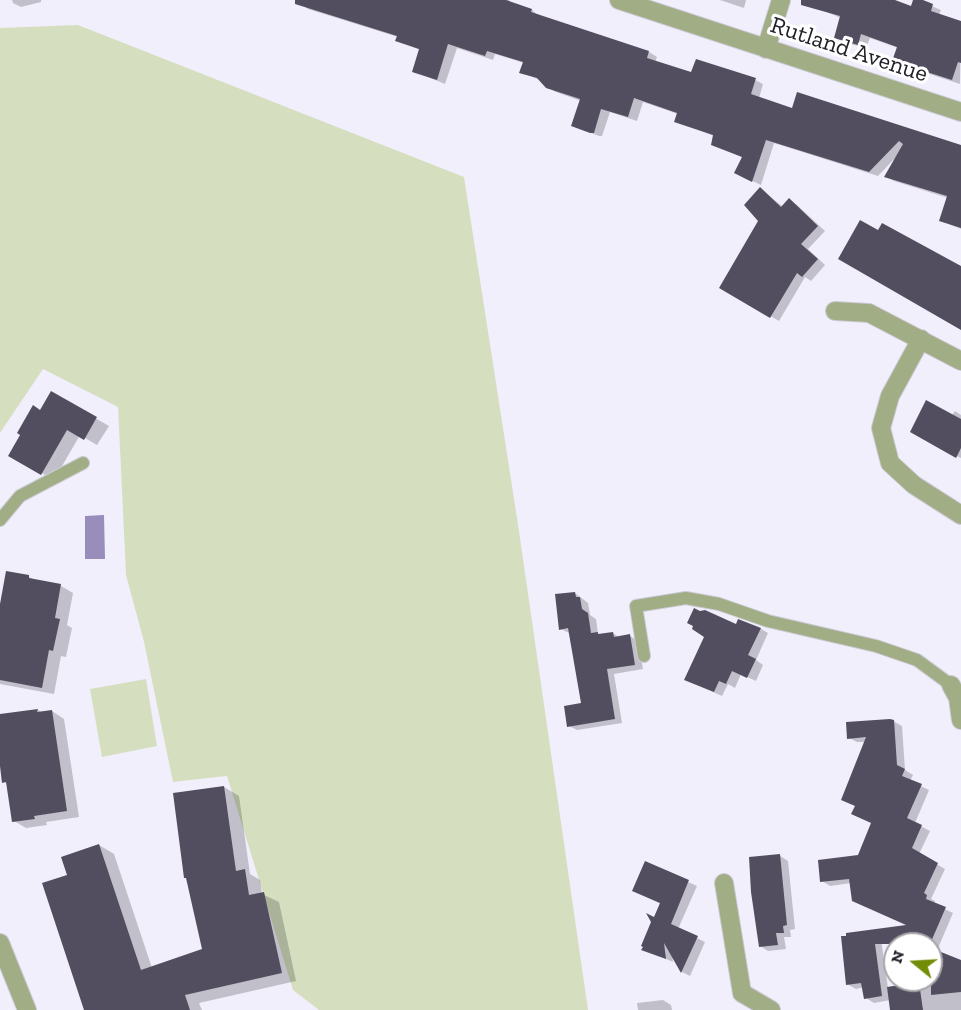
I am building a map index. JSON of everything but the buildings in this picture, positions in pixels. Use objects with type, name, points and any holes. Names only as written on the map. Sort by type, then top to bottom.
[{"type":"street","name":"Rutland Avenue","points":[[619,0],[961,112]]},
{"type":"street","points":[[766,49],[781,0]]},
{"type":"street","points":[[835,310],[869,314],[961,361]]},
{"type":"street","points":[[921,339],[890,396],[881,428],[890,463],[914,485],[961,515]]},
{"type":"street","points":[[951,685],[958,698],[961,720]]},
{"type":"street","points":[[724,883],[742,993],[771,1010]]},
{"type":"street","points":[[0,943],[27,1010]]},
{"type":"lane","points":[[0,520],[20,496],[82,463]]},
{"type":"lane","points":[[644,656],[636,606],[686,598],[719,604],[768,621],[876,646],[917,660],[951,685]]},
{"type":"green space","points":[[78,25],[464,177],[519,531],[588,1010],[319,1010],[293,990],[227,776],[173,782],[144,642],[126,575],[118,407],[43,369],[0,433],[0,28]]},
{"type":"green space","points":[[146,679],[157,746],[102,757],[90,689]]},
{"type":"shaded area","points":[[104,515],[105,559],[85,559],[85,516]]}]
